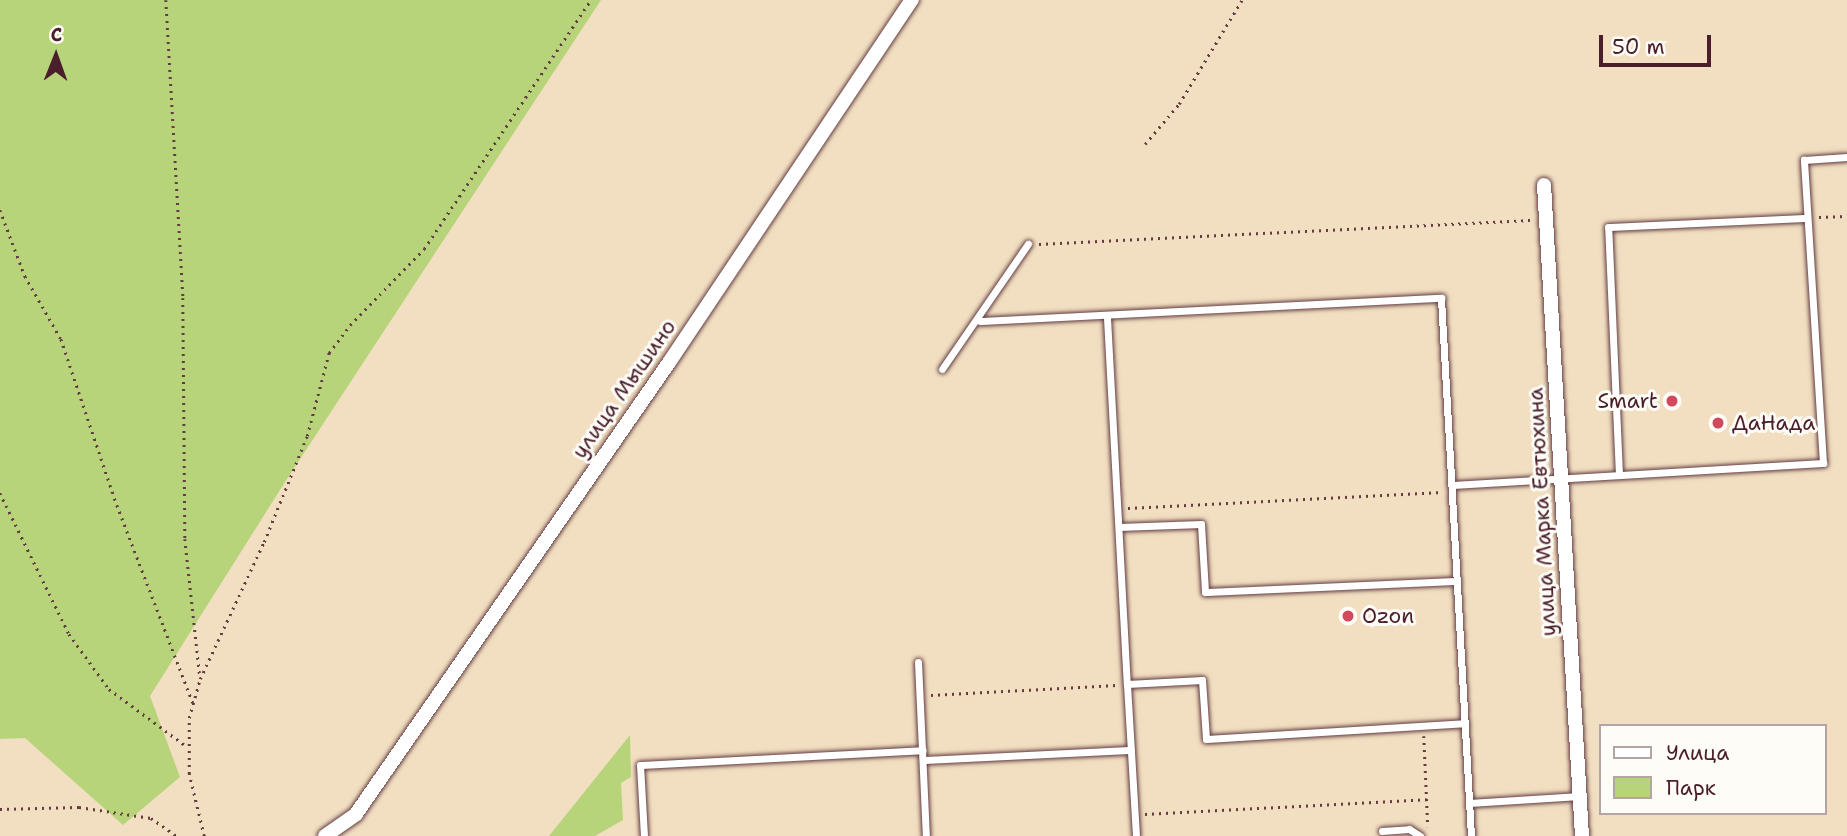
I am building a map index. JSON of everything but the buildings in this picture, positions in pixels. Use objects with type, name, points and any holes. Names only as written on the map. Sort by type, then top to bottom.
[{"type":"street","name":"улица Мышино","points":[[325,836],[351,820],[364,797],[670,361],[912,0]]},
{"type":"street","name":"улица Марка Евтюхина","points":[[1544,185],[1582,836]]},
{"type":"lane","points":[[1452,488],[1561,478],[1823,463],[1804,160],[1847,157]]},
{"type":"lane","points":[[1619,475],[1608,227],[1806,218]]},
{"type":"lane","points":[[942,369],[1028,244]]},
{"type":"lane","points":[[980,321],[1107,318],[1441,298],[1471,836]]},
{"type":"lane","points":[[1107,318],[1136,836]]},
{"type":"lane","points":[[1119,527],[1200,524],[1205,592],[1457,581]]},
{"type":"lane","points":[[918,662],[926,836]]},
{"type":"lane","points":[[1127,684],[1202,680],[1206,739],[1465,723]]},
{"type":"lane","points":[[644,836],[640,765],[923,750]]},
{"type":"lane","points":[[923,760],[1131,750]]},
{"type":"lane","points":[[1469,803],[1580,796]]},
{"type":"lane","points":[[1382,831],[1409,829],[1420,836]]},
{"type":"path","points":[[166,0],[183,298],[185,539],[200,679]]},
{"type":"path","points":[[204,836],[186,746],[200,679],[264,542],[307,436],[329,353],[350,325],[386,293],[424,249],[592,0]]},
{"type":"path","points":[[1145,144],[1179,104],[1242,0]]},
{"type":"path","points":[[0,210],[25,276],[61,339],[117,505],[194,703]]},
{"type":"path","points":[[1806,218],[1847,216]]},
{"type":"path","points":[[1028,244],[1546,219]]},
{"type":"path","points":[[1118,508],[1452,488]]},
{"type":"path","points":[[0,493],[69,634],[109,689],[186,746]]},
{"type":"path","points":[[920,696],[1127,684]]},
{"type":"path","points":[[1423,726],[1429,836]]},
{"type":"path","points":[[1135,815],[1427,799]]},
{"type":"path","points":[[0,809],[79,807],[151,818],[177,836]]},
{"type":"green space","points":[[0,0],[601,0],[285,482],[150,696],[180,777],[123,825],[25,738],[0,739]]},
{"type":"green space","points":[[630,735],[631,777],[621,783],[623,820],[595,836],[549,836]]},
{"type":"place","name":"Smart","points":[[1672,401]]},
{"type":"place","name":"ДаНада","points":[[1718,423]]},
{"type":"place","name":"Ozon","points":[[1348,616]]}]
